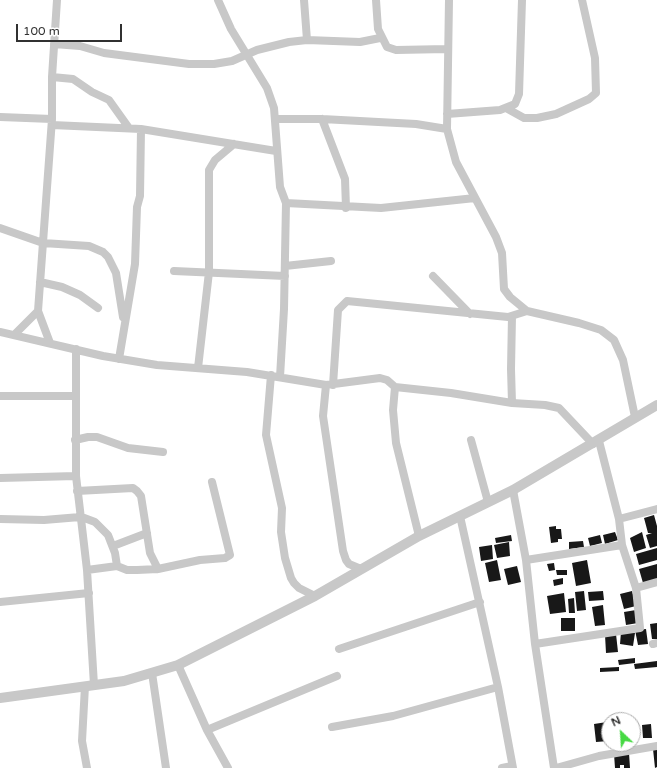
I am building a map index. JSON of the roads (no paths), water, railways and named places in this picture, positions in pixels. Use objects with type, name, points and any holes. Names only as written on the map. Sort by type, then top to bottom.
[{"type":"street","points":[[50,343],[38,312],[52,122],[52,77],[57,0]]},
{"type":"street","points":[[218,0],[231,29],[271,97],[276,119],[276,151],[280,187],[286,204],[285,266],[275,376],[266,435],[282,508],[281,532],[285,558],[294,583],[299,588],[314,596]]},
{"type":"street","points":[[304,0],[307,40]]},
{"type":"street","points":[[376,0],[380,38],[387,47],[396,50],[447,49]]},
{"type":"street","points":[[449,0],[447,49],[447,129],[456,162],[496,237],[502,253],[504,290],[526,311],[579,323],[601,330],[614,340],[623,360],[635,417]]},
{"type":"street","points":[[447,114],[500,110],[514,104],[519,94],[522,0]]},
{"type":"street","points":[[506,108],[524,118],[537,118],[556,114],[589,99],[596,93],[595,58],[582,0]]},
{"type":"street","points":[[54,44],[80,46],[104,53],[189,64],[214,64],[232,61],[265,47],[307,40],[360,42],[380,38]]},
{"type":"street","points":[[52,77],[73,79],[92,92],[109,100],[129,128]]},
{"type":"street","points":[[0,116],[52,122],[141,129],[276,151]]},
{"type":"street","points":[[276,119],[322,119],[416,124],[447,129]]},
{"type":"street","points":[[322,119],[345,179],[346,208]]},
{"type":"street","points":[[119,359],[134,264],[137,207],[140,196],[141,129]]},
{"type":"street","points":[[198,368],[209,272],[209,170],[215,160],[234,144]]},
{"type":"street","points":[[286,204],[346,208],[381,208],[475,198]]},
{"type":"street","points":[[0,228],[43,243],[89,246],[103,252],[108,257],[116,274],[124,324]]},
{"type":"street","points":[[285,266],[331,261]]},
{"type":"street","points":[[174,271],[284,276]]},
{"type":"street","points":[[433,276],[470,314]]},
{"type":"street","points":[[40,282],[62,287],[80,295],[98,308]]},
{"type":"street","points":[[361,569],[349,564],[343,551],[323,416],[330,385],[338,310],[347,301],[508,317],[526,311]]},
{"type":"street","points":[[14,335],[38,312]]},
{"type":"street","points":[[512,316],[512,403]]},
{"type":"street","points":[[0,332],[119,359],[275,376],[330,385],[380,378],[388,380],[395,387],[559,408],[596,442],[619,518],[622,545],[636,588],[640,628],[535,644]]},
{"type":"street","points":[[76,349],[76,476],[89,593],[90,686],[82,741],[86,768]]},
{"type":"street","points":[[395,387],[393,410],[396,443],[419,536]]},
{"type":"street","points":[[0,396],[76,396]]},
{"type":"street","points":[[0,698],[124,681],[178,665],[314,596],[419,536],[513,490],[657,405]]},
{"type":"street","points":[[75,440],[88,437],[97,438],[128,448],[163,452]]},
{"type":"street","points":[[471,440],[488,502]]},
{"type":"street","points":[[0,478],[76,476]]},
{"type":"street","points":[[87,570],[117,566],[137,570],[158,569],[200,560],[225,558],[230,555],[212,482]]},
{"type":"street","points":[[77,491],[133,488],[137,491],[141,496],[153,561],[158,569]]},
{"type":"street","points":[[513,490],[526,560],[535,644],[555,768],[599,756],[657,746]]},
{"type":"street","points":[[619,518],[657,509]]},
{"type":"street","points":[[460,516],[498,687],[512,767],[502,768]]},
{"type":"street","points":[[0,519],[44,520],[80,517],[95,522],[108,535],[113,546],[117,566]]},
{"type":"street","points":[[113,546],[147,533]]},
{"type":"street","points":[[526,560],[622,545]]},
{"type":"street","points":[[636,588],[657,582]]},
{"type":"street","points":[[0,602],[89,593]]},
{"type":"street","points":[[339,649],[480,602]]},
{"type":"street","points":[[178,665],[207,730],[228,768]]},
{"type":"street","points":[[152,673],[166,768]]},
{"type":"street","points":[[207,730],[336,676]]},
{"type":"street","points":[[332,727],[393,716],[498,687]]}]
